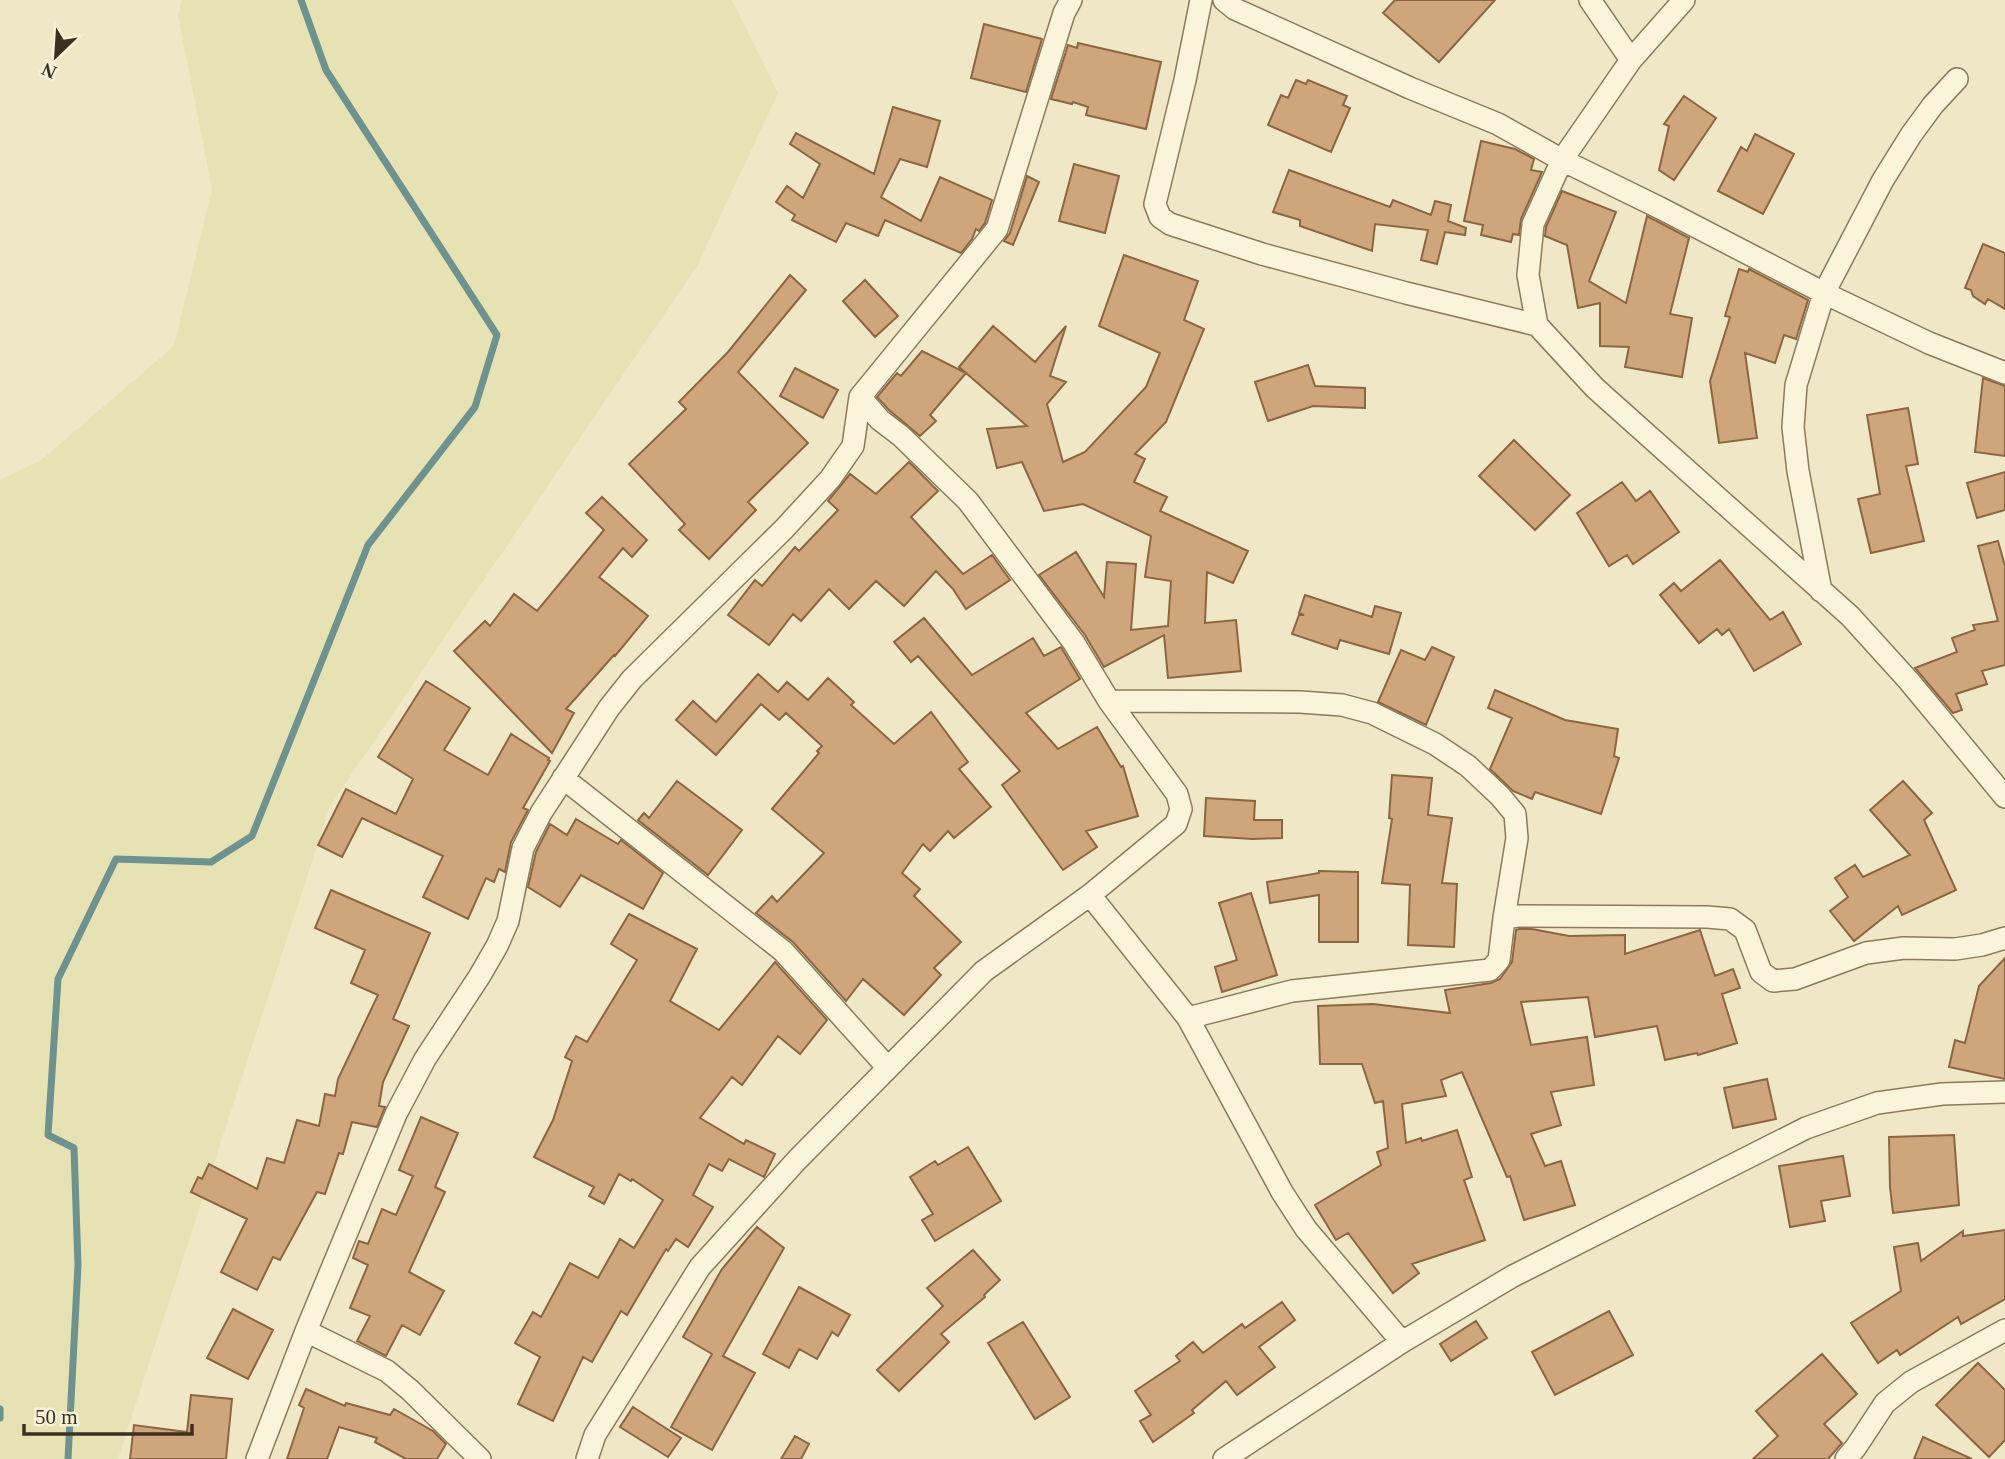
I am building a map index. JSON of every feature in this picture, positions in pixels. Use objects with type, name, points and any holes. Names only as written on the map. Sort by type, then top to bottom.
[{"type":"street","points":[[257,1459],[306,1331],[396,1114],[425,1059],[497,946],[508,920],[523,848],[563,778],[609,708],[632,679],[784,529],[830,479],[853,446],[860,397],[996,229],[1070,0]]},
{"type":"street","points":[[1201,0],[1155,204],[1160,217],[1170,224],[1262,254],[1537,326],[1595,388],[1850,616],[1909,681],[2005,797]]},
{"type":"street","points":[[1224,0],[1247,15],[1420,93],[1497,124],[1562,160],[1929,344],[2005,373]]},
{"type":"street","points":[[1590,0],[1631,60]]},
{"type":"street","points":[[1537,326],[1528,275],[1533,224],[1562,160],[1631,60],[1684,0]]},
{"type":"street","points":[[1821,591],[1797,471],[1793,427],[1796,384],[1824,293],[1882,180],[1933,105],[1957,79]]},
{"type":"street","points":[[587,1459],[595,1435],[700,1267],[797,1160],[984,971],[1090,895],[1176,824],[1181,809],[1177,794],[1110,701],[1074,643],[968,501],[901,436],[880,420],[860,397]]},
{"type":"street","points":[[1110,701],[1300,702],[1342,705],[1372,713],[1435,744],[1468,766],[1515,814],[1517,838],[1499,960],[1490,970],[1292,992],[1188,1018]]},
{"type":"street","points":[[563,778],[783,951],[888,1068]]},
{"type":"street","points":[[1090,895],[1188,1018],[1282,1192],[1306,1229],[1402,1342]]},
{"type":"street","points":[[1504,918],[1730,919],[1745,930],[1761,972],[1773,981],[1795,979],[1867,953],[1904,948],[1955,949],[2005,938]]},
{"type":"street","points":[[1224,1459],[1402,1342],[1513,1276],[1806,1128],[1877,1103],[1942,1094],[2005,1092]]},
{"type":"street","points":[[1846,1459],[1885,1404],[1902,1389],[2005,1330]]},
{"type":"street","points":[[306,1331],[387,1371],[480,1459]]},
{"type":"shaded area","points":[[182,0],[732,0],[778,93],[697,266],[330,806],[118,1459],[0,1459],[0,480],[41,460],[174,346],[212,189],[178,15]]},
{"type":"building","points":[[1395,0],[1495,0],[1439,62],[1383,13]]},
{"type":"building","points":[[984,24],[1042,39],[1026,92],[971,78]]},
{"type":"building","points":[[1078,43],[1161,62],[1146,129],[1086,115],[1088,107],[1051,99],[1068,45],[1077,48]]},
{"type":"building","points":[[1296,80],[1306,84],[1308,80],[1347,96],[1343,105],[1350,108],[1331,152],[1268,125],[1281,95],[1288,98]]},
{"type":"building","points":[[1684,96],[1716,118],[1674,180],[1659,170],[1669,126],[1664,124]]},
{"type":"building","points":[[893,107],[940,121],[927,167],[900,159],[881,197],[921,221],[940,177],[992,200],[985,223],[979,231],[976,229],[961,253],[885,220],[878,236],[846,223],[836,242],[792,220],[795,215],[776,202],[787,186],[803,198],[820,164],[790,144],[796,133],[874,174]]},
{"type":"building","points":[[1755,134],[1794,154],[1763,214],[1718,191],[1741,147],[1747,151]]},
{"type":"building","points":[[1481,141],[1515,149],[1534,159],[1531,170],[1542,172],[1521,219],[1519,235],[1513,234],[1511,242],[1481,235],[1483,225],[1464,221]]},
{"type":"building","points":[[1074,164],[1119,176],[1105,233],[1059,221]]},
{"type":"building","points":[[1289,170],[1390,207],[1393,200],[1431,215],[1435,201],[1451,205],[1448,221],[1466,228],[1465,235],[1445,232],[1437,264],[1421,260],[1428,230],[1375,224],[1372,251],[1300,226],[1300,220],[1273,212]]},
{"type":"building","points":[[1027,176],[1039,182],[1013,245],[1004,241],[1010,233]]},
{"type":"building","points":[[1562,191],[1616,212],[1589,281],[1626,303],[1647,216],[1689,238],[1670,314],[1692,318],[1682,377],[1625,367],[1629,347],[1600,346],[1600,303],[1578,308],[1567,245],[1545,236],[1546,227]]},
{"type":"building","points":[[1983,244],[2005,253],[2005,309],[1988,299],[1985,304],[1973,296],[1971,290],[1965,288]]},
{"type":"building","points":[[1124,255],[1198,281],[1184,320],[1204,329],[1166,422],[1135,454],[1145,459],[1134,482],[1167,497],[1160,511],[1248,551],[1233,583],[1207,572],[1205,623],[1236,620],[1241,671],[1168,678],[1164,635],[1104,667],[1085,635],[1039,575],[1076,552],[1104,597],[1107,562],[1136,564],[1131,630],[1168,626],[1171,581],[1145,577],[1151,536],[1083,504],[1044,511],[1022,462],[997,468],[987,429],[1027,426],[959,367],[993,326],[1035,362],[1066,326],[1050,376],[1066,382],[1047,404],[1063,462],[1085,452],[1146,387],[1160,353],[1099,326]]},
{"type":"building","points":[[1739,269],[1748,272],[1749,269],[1808,300],[1796,339],[1784,335],[1775,363],[1745,353],[1757,438],[1719,443],[1710,381],[1730,317],[1725,316]]},
{"type":"building","points":[[790,275],[806,290],[738,372],[808,443],[748,502],[756,510],[709,559],[679,530],[685,524],[629,464],[686,409],[679,402],[728,352]]},
{"type":"building","points":[[865,280],[898,316],[875,337],[843,301]]},
{"type":"building","points":[[922,351],[966,373],[930,415],[936,421],[920,436],[877,397],[897,373],[901,376]]},
{"type":"building","points":[[1308,365],[1315,386],[1365,388],[1365,408],[1313,406],[1268,421],[1255,382]]},
{"type":"building","points":[[795,368],[838,390],[823,418],[780,396]]},
{"type":"building","points":[[1983,378],[2005,386],[2005,456],[1975,452]]},
{"type":"building","points":[[1908,408],[1918,464],[1906,466],[1924,541],[1871,553],[1858,499],[1880,494],[1867,415]]},
{"type":"building","points":[[1514,440],[1570,495],[1535,530],[1479,476]]},
{"type":"building","points":[[909,462],[938,491],[911,517],[963,574],[992,555],[1010,580],[966,609],[953,589],[936,571],[904,606],[876,581],[849,609],[829,589],[801,621],[793,614],[769,645],[728,615],[755,580],[762,586],[795,547],[799,551],[838,510],[828,501],[850,474],[876,494]]},
{"type":"building","points":[[2005,472],[2005,510],[1977,518],[1967,483]]},
{"type":"building","points":[[1622,482],[1636,501],[1650,491],[1679,532],[1633,564],[1627,555],[1609,566],[1577,513]]},
{"type":"building","points":[[602,497],[647,540],[632,557],[623,548],[599,577],[648,616],[566,709],[574,713],[552,753],[454,651],[485,621],[490,626],[514,594],[537,611],[604,530],[586,513]]},
{"type":"building","points":[[1998,541],[2005,566],[2005,665],[1982,671],[1987,684],[1956,694],[1962,710],[1953,713],[1915,668],[1957,652],[1952,638],[1975,630],[1973,625],[1998,621],[1978,546]]},
{"type":"building","points":[[1720,560],[1770,620],[1783,612],[1801,644],[1754,671],[1729,629],[1722,635],[1717,629],[1699,643],[1660,595],[1674,583],[1681,591]]},
{"type":"building","points":[[1305,595],[1372,617],[1375,606],[1401,613],[1389,654],[1340,640],[1337,649],[1292,634],[1299,615],[1304,615],[1299,613]]},
{"type":"building","points":[[924,618],[972,675],[1033,638],[1044,656],[1061,647],[1080,679],[1026,713],[1058,749],[1097,727],[1121,767],[1123,766],[1138,816],[1086,831],[1097,847],[1063,870],[1002,785],[1020,771],[918,656],[911,662],[894,642]]},
{"type":"building","points":[[1432,647],[1454,657],[1426,725],[1378,702],[1401,650],[1425,660]]},
{"type":"building","points":[[758,674],[778,692],[787,682],[808,700],[828,678],[854,702],[851,705],[894,744],[931,712],[968,762],[959,769],[991,807],[954,838],[948,831],[930,851],[923,844],[902,873],[920,889],[914,896],[961,942],[934,968],[941,975],[904,1015],[863,979],[846,1001],[793,942],[756,913],[772,896],[777,902],[824,853],[772,809],[822,746],[786,713],[779,720],[761,704],[716,755],[676,720],[693,701],[716,722]]},
{"type":"building","points":[[426,681],[470,708],[444,750],[488,775],[511,734],[550,761],[523,808],[528,810],[511,842],[505,872],[499,869],[494,882],[486,878],[468,919],[423,897],[443,856],[362,818],[342,857],[318,845],[346,789],[396,814],[413,779],[378,757]]},
{"type":"building","points":[[1495,690],[1565,720],[1618,729],[1614,756],[1619,758],[1601,814],[1535,792],[1532,799],[1513,791],[1490,769],[1512,718],[1488,708]]},
{"type":"building","points":[[1392,775],[1432,778],[1428,815],[1452,818],[1442,883],[1457,884],[1454,947],[1408,945],[1410,885],[1382,883],[1392,819],[1389,818]]},
{"type":"building","points":[[677,781],[742,830],[708,875],[638,820],[644,813],[649,818]]},
{"type":"building","points":[[1903,781],[1932,813],[1924,820],[1956,890],[1902,915],[1898,906],[1854,941],[1830,911],[1848,897],[1835,878],[1855,865],[1863,877],[1910,855],[1870,810]]},
{"type":"building","points":[[1206,798],[1255,801],[1254,820],[1282,820],[1282,838],[1204,836]]},
{"type":"building","points":[[576,819],[618,844],[621,840],[663,873],[643,909],[581,875],[560,907],[528,887],[536,852],[550,824],[567,835]]},
{"type":"building","points":[[1319,871],[1358,872],[1358,942],[1319,942],[1319,895],[1270,903],[1267,882]]},
{"type":"building","points":[[331,890],[430,933],[393,1019],[409,1026],[383,1082],[379,1106],[385,1107],[377,1127],[352,1122],[343,1154],[339,1153],[325,1194],[317,1192],[280,1260],[273,1257],[257,1290],[221,1272],[247,1219],[191,1192],[198,1177],[202,1179],[209,1164],[257,1189],[267,1158],[284,1163],[297,1120],[319,1126],[325,1094],[335,1096],[338,1079],[378,995],[351,983],[365,950],[315,928]]},
{"type":"building","points":[[1251,893],[1277,975],[1222,992],[1215,967],[1237,960],[1219,903]]},
{"type":"building","points":[[629,914],[697,949],[670,1001],[719,1030],[775,962],[827,1020],[800,1054],[778,1036],[742,1085],[732,1077],[700,1118],[744,1144],[746,1140],[775,1154],[764,1177],[729,1159],[722,1171],[709,1164],[693,1195],[713,1207],[688,1247],[676,1239],[668,1251],[666,1249],[627,1315],[621,1311],[592,1362],[583,1357],[553,1421],[518,1404],[540,1357],[515,1343],[533,1312],[541,1317],[570,1263],[598,1278],[620,1239],[634,1248],[663,1200],[632,1179],[631,1181],[619,1174],[604,1204],[589,1196],[594,1187],[534,1157],[553,1120],[572,1061],[565,1057],[576,1036],[587,1042],[637,960],[611,944]]},
{"type":"building","points":[[1516,930],[1569,936],[1625,935],[1625,954],[1700,930],[1715,976],[1733,969],[1740,988],[1722,994],[1737,1043],[1698,1055],[1697,1053],[1665,1060],[1657,1026],[1595,1037],[1588,997],[1521,1002],[1531,1045],[1587,1037],[1594,1085],[1551,1092],[1561,1125],[1531,1134],[1545,1166],[1561,1161],[1575,1205],[1524,1220],[1510,1176],[1507,1177],[1462,1072],[1441,1080],[1446,1096],[1402,1104],[1406,1143],[1457,1130],[1472,1177],[1464,1180],[1485,1240],[1412,1264],[1419,1273],[1393,1293],[1348,1233],[1336,1240],[1315,1205],[1381,1165],[1377,1152],[1388,1148],[1383,1101],[1375,1103],[1362,1064],[1320,1064],[1318,1006],[1373,1004],[1450,1013],[1445,990],[1491,983],[1500,979],[1512,962]]},
{"type":"building","points":[[2005,958],[2005,1079],[1949,1067],[1955,1040],[1965,1043],[1979,986]]},
{"type":"building","points":[[1767,1079],[1776,1119],[1733,1128],[1724,1088]]},
{"type":"building","points":[[421,1117],[458,1133],[435,1187],[445,1192],[409,1272],[444,1291],[420,1335],[402,1325],[386,1356],[357,1341],[370,1316],[350,1308],[368,1265],[353,1258],[359,1241],[368,1244],[382,1209],[396,1215],[413,1176],[399,1170]]},
{"type":"building","points":[[1954,1135],[1959,1205],[1893,1213],[1889,1137]]},
{"type":"building","points":[[968,1147],[1001,1201],[935,1241],[922,1220],[933,1214],[910,1177],[935,1161],[938,1165]]},
{"type":"building","points":[[1843,1156],[1850,1196],[1821,1201],[1825,1221],[1790,1227],[1779,1166]]},
{"type":"building","points":[[757,1227],[784,1248],[723,1356],[755,1373],[712,1450],[671,1427],[712,1354],[683,1337],[722,1269]]},
{"type":"building","points":[[2005,1230],[2005,1299],[1961,1324],[1958,1317],[1900,1355],[1897,1350],[1878,1363],[1851,1323],[1901,1291],[1894,1247],[1918,1243],[1921,1261],[1963,1231],[1963,1236]]},
{"type":"building","points":[[973,1250],[1000,1280],[985,1297],[941,1334],[949,1342],[899,1391],[877,1370],[943,1306],[927,1288]]},
{"type":"building","points":[[799,1287],[850,1315],[838,1336],[832,1332],[817,1359],[799,1349],[789,1368],[763,1354]]},
{"type":"building","points":[[1282,1302],[1295,1320],[1259,1347],[1275,1367],[1237,1395],[1226,1381],[1192,1410],[1194,1413],[1153,1442],[1140,1421],[1151,1415],[1135,1391],[1180,1361],[1176,1356],[1193,1342],[1203,1353],[1242,1324],[1245,1328]]},
{"type":"building","points":[[233,1309],[273,1330],[248,1379],[207,1358]]},
{"type":"building","points":[[1609,1311],[1633,1355],[1555,1395],[1532,1352]]},
{"type":"building","points":[[1476,1321],[1487,1338],[1451,1361],[1440,1344]]},
{"type":"building","points":[[1023,1322],[1070,1397],[1035,1419],[988,1343]]},
{"type":"building","points":[[1822,1354],[1857,1394],[1824,1424],[1842,1443],[1828,1459],[1753,1459],[1778,1436],[1756,1411]]},
{"type":"building","points":[[1978,1363],[2005,1390],[2005,1440],[1989,1457],[1936,1405]]},
{"type":"building","points":[[306,1389],[345,1406],[346,1403],[390,1415],[394,1409],[433,1431],[446,1444],[437,1459],[406,1459],[375,1442],[377,1438],[339,1427],[327,1459],[287,1459],[304,1408],[299,1405]]},
{"type":"building","points":[[191,1395],[232,1399],[226,1459],[130,1459],[134,1425],[187,1432]]},
{"type":"building","points":[[633,1407],[681,1438],[668,1457],[620,1427]]},
{"type":"building","points":[[795,1436],[809,1444],[801,1459],[781,1459]]},
{"type":"building","points":[[1923,1437],[1972,1459],[1914,1459]]},
{"type":"waterway","points":[[68,1459],[78,1265],[74,1148],[48,1135],[58,979],[116,859],[211,862],[252,836],[368,545],[475,407],[497,335],[326,70],[301,0]]},
{"type":"waterway","points":[[0,1409],[0,1418]]}]
